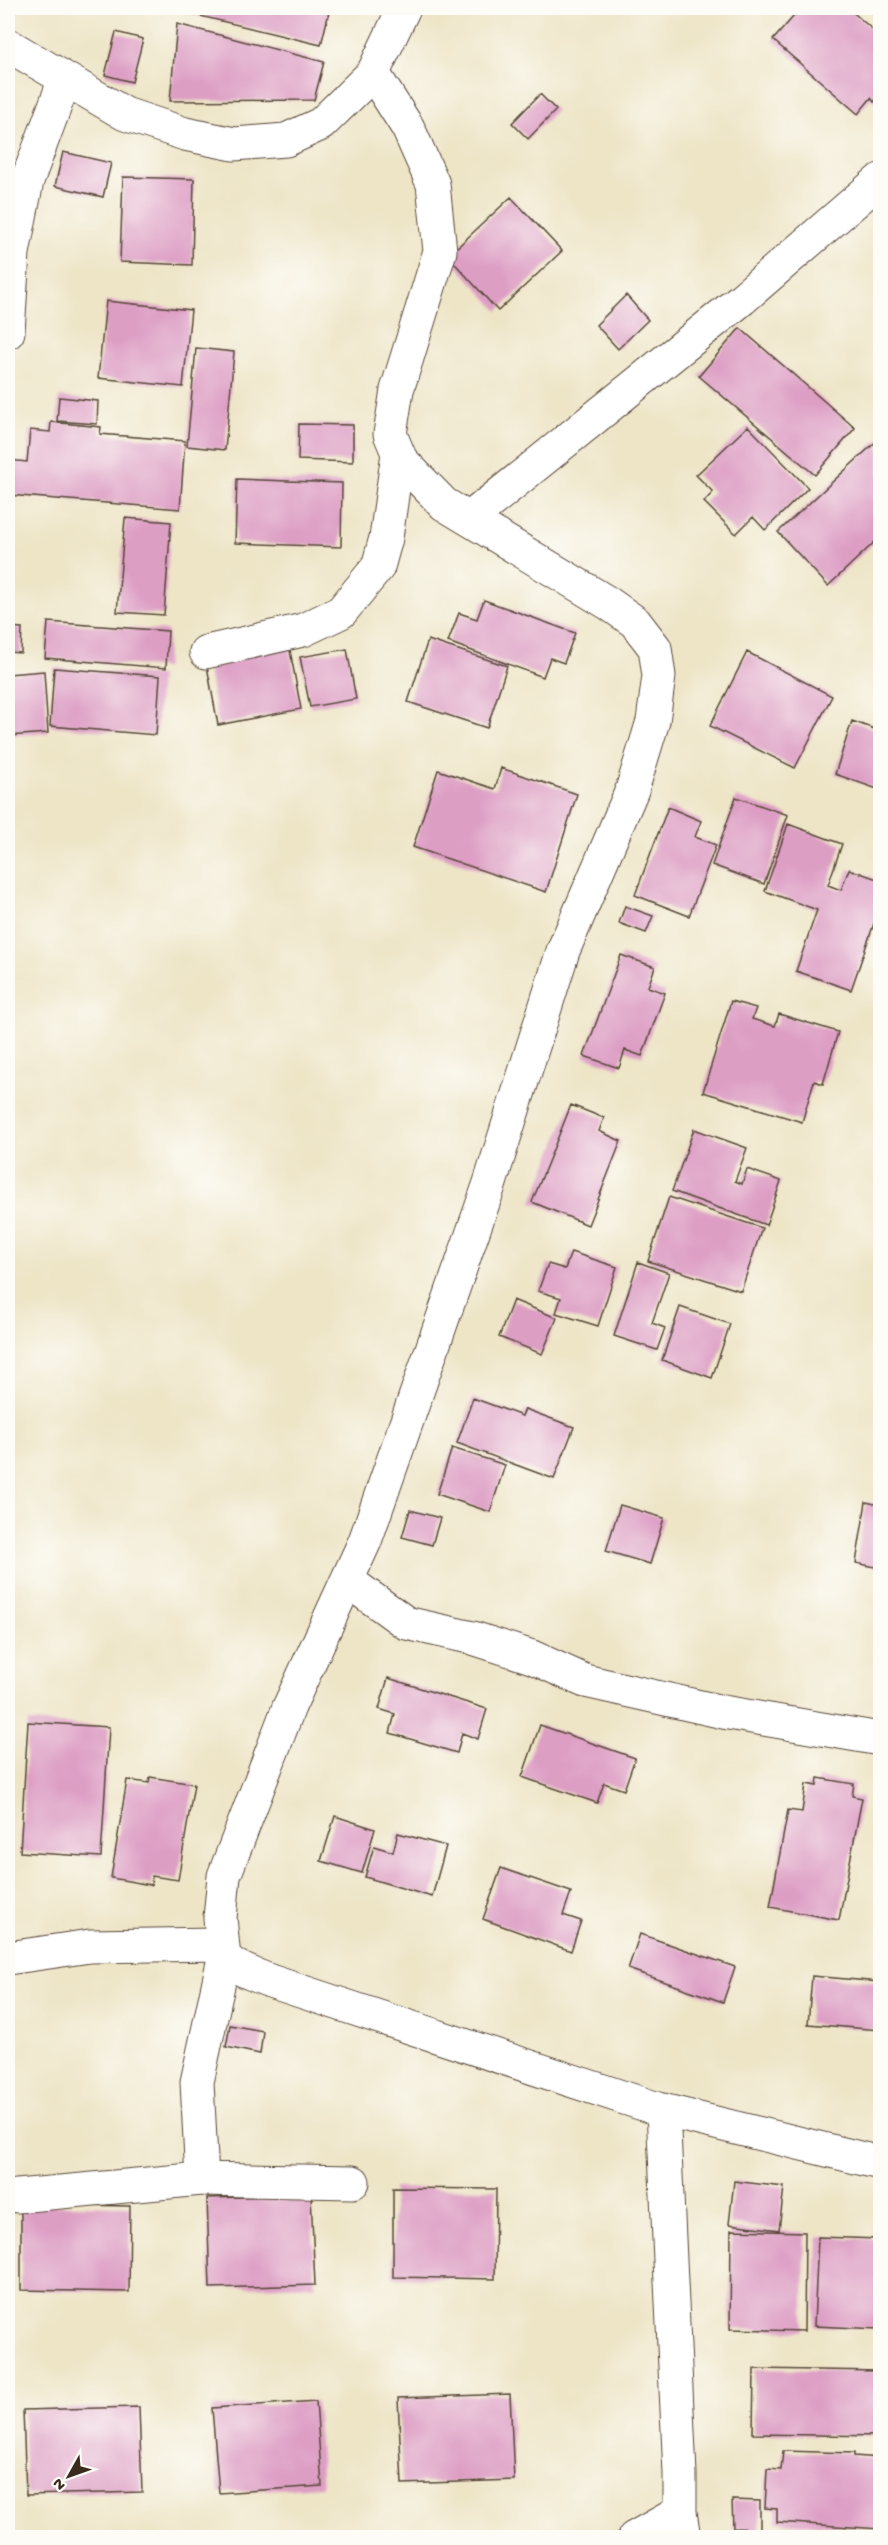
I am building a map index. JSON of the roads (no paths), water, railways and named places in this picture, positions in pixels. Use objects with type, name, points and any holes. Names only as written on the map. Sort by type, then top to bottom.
[{"type":"street","points":[[8,45],[125,114],[185,134],[234,144],[286,140],[321,124],[373,73],[404,8]]},
{"type":"street","points":[[202,2179],[196,2082],[220,1940],[224,1876],[289,1707],[365,1541],[490,1183],[563,951],[632,790],[653,721],[659,676],[656,648],[635,622],[608,603],[444,504],[401,460],[390,434],[397,390],[440,251],[433,184],[408,128],[373,73]]},
{"type":"street","points":[[8,332],[13,253],[27,181],[65,79]]},
{"type":"street","points":[[469,519],[742,299],[880,180]]},
{"type":"street","points":[[206,652],[303,630],[341,612],[378,567],[386,537],[398,453]]},
{"type":"street","points":[[348,1581],[406,1623],[473,1638],[532,1657],[585,1681],[723,1712],[880,1739]]},
{"type":"street","points":[[8,1958],[90,1947],[220,1940]]},
{"type":"street","points":[[220,1940],[242,1969],[270,1981],[663,2110],[880,2163]]},
{"type":"street","points":[[634,2538],[682,2525],[663,2110]]},
{"type":"street","points":[[17,2196],[202,2179],[353,2182]]}]
